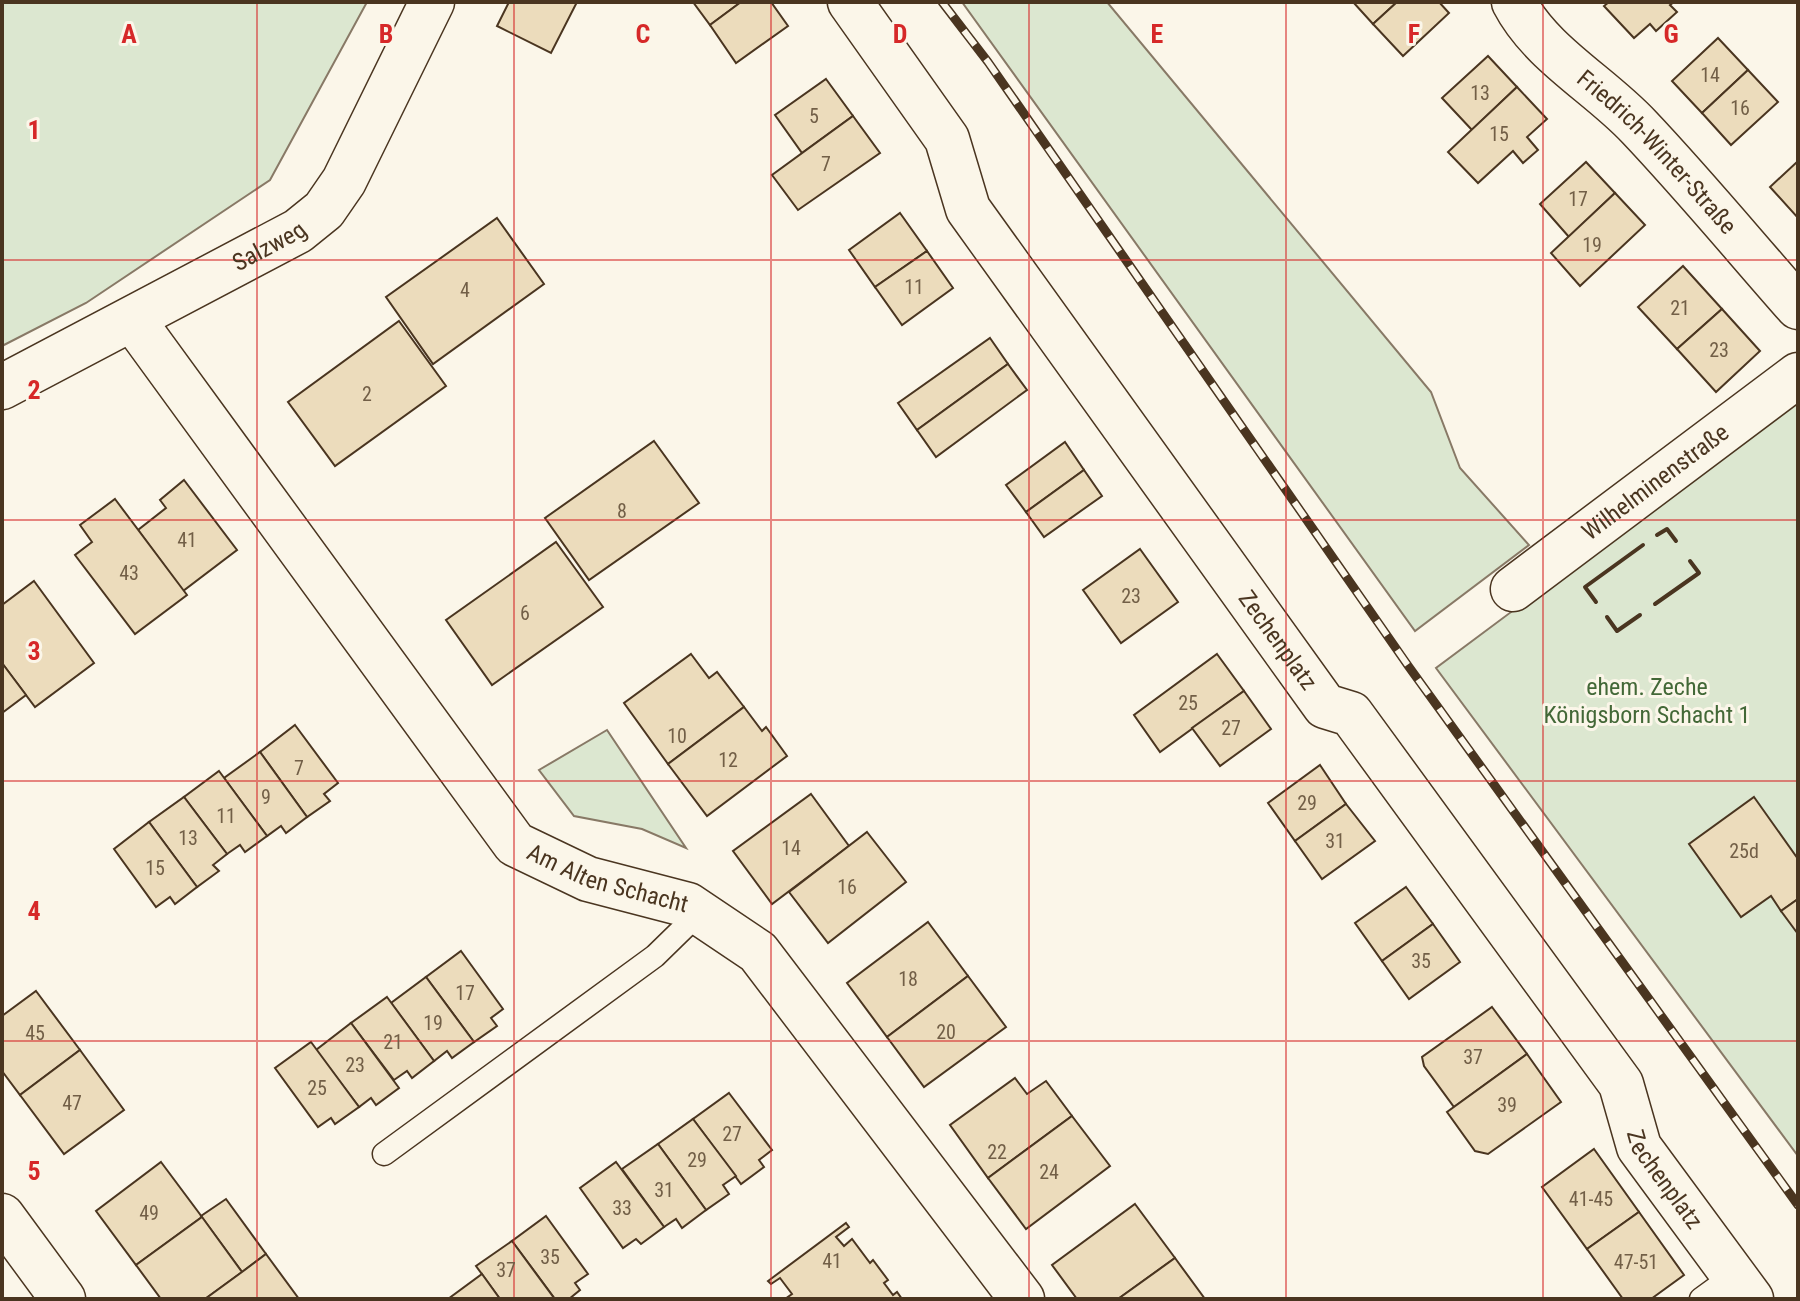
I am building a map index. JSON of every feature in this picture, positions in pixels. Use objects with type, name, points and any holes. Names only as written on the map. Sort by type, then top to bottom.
[{"type":"street","name":"Salzweg","points":[[2,387],[298,231],[324,210],[344,181],[432,2]]},
{"type":"street","name":"Zechenplatz","points":[[850,2],[947,139],[968,209],[1325,706],[1351,714],[1621,1084],[1639,1147],[1728,1291]]},
{"type":"street","name":"Friedrich-Winter-Straße","points":[[1514,2],[1524,21],[1637,125],[1798,307]]},
{"type":"street","name":"Am Alten Schacht","points":[[133,320],[515,844],[588,879],[688,905],[758,952],[1022,1299]]},
{"type":"street","name":"Wilhelminenstraße","points":[[1513,589],[1798,375]]},
{"type":"street","points":[[2,1216],[63,1299]]},
{"type":"lane","points":[[384,1154],[655,956],[699,913]]},
{"type":"green space","points":[[2,2],[367,2],[270,180],[86,303],[2,346]]},
{"type":"green space","points":[[962,2],[1107,2],[1431,392],[1460,468],[1529,545],[1415,631]]},
{"type":"green space","name":"ehem. Zeche Königsborn Schacht 1","points":[[1798,398],[1798,1156],[1436,668]]},
{"type":"green space","points":[[607,730],[686,848],[642,829],[574,816],[539,770]]},
{"type":"building","points":[[509,2],[577,2],[551,53],[497,26]]},
{"type":"building","points":[[693,2],[741,2],[710,25]]},
{"type":"building","points":[[741,2],[771,2],[788,26],[736,63],[710,25]]},
{"type":"building","points":[[1353,2],[1397,2],[1373,24]]},
{"type":"building","points":[[1397,2],[1439,2],[1449,13],[1403,56],[1373,24]]},
{"type":"building","points":[[1609,2],[1674,2],[1670,5],[1677,12],[1656,31],[1650,24],[1634,38],[1604,6]]},
{"type":"building","points":[[1718,38],[1748,70],[1702,113],[1672,81]]},
{"type":"building","points":[[1488,56],[1517,87],[1472,130],[1442,98]]},
{"type":"building","points":[[1748,70],[1778,102],[1731,145],[1702,113]]},
{"type":"building","points":[[826,79],[853,116],[802,153],[775,115]]},
{"type":"building","points":[[1517,87],[1547,119],[1527,137],[1538,150],[1523,163],[1513,151],[1478,183],[1448,152]]},
{"type":"building","points":[[853,116],[880,153],[798,210],[772,175]]},
{"type":"building","points":[[1798,161],[1798,218],[1770,187]]},
{"type":"building","points":[[1586,162],[1615,193],[1569,237],[1540,204]]},
{"type":"building","points":[[1615,193],[1645,225],[1580,286],[1551,253]]},
{"type":"building","points":[[900,213],[927,251],[875,287],[849,250]]},
{"type":"building","points":[[497,218],[544,284],[433,364],[386,297]]},
{"type":"building","points":[[927,251],[953,288],[902,325],[875,287]]},
{"type":"building","points":[[1683,266],[1722,309],[1677,349],[1638,307]]},
{"type":"building","points":[[1722,309],[1760,351],[1716,392],[1677,349]]},
{"type":"building","points":[[399,321],[446,386],[335,466],[288,402]]},
{"type":"building","points":[[990,338],[1008,364],[917,430],[898,403]]},
{"type":"building","points":[[1008,364],[1027,390],[936,457],[917,430]]},
{"type":"building","points":[[654,441],[699,503],[589,580],[545,518]]},
{"type":"building","points":[[1065,442],[1084,470],[1026,512],[1006,485]]},
{"type":"building","points":[[1084,470],[1102,496],[1044,537],[1026,512]]},
{"type":"building","points":[[184,480],[237,550],[183,591],[138,530],[166,508],[160,500]]},
{"type":"building","points":[[115,499],[187,595],[135,634],[75,555],[92,542],[80,525]]},
{"type":"building","points":[[556,542],[603,607],[492,685],[446,620]]},
{"type":"building","points":[[1140,549],[1178,602],[1121,643],[1083,590]]},
{"type":"building","points":[[34,581],[94,663],[35,707],[2,663],[2,605]]},
{"type":"building","points":[[691,654],[709,678],[717,672],[744,707],[668,764],[624,703]]},
{"type":"building","points":[[1217,654],[1244,691],[1160,752],[1134,715]]},
{"type":"building","points":[[2,663],[26,695],[2,713]]},
{"type":"building","points":[[1244,691],[1271,729],[1220,766],[1192,728]]},
{"type":"building","points":[[744,707],[762,731],[766,727],[787,756],[707,816],[668,764]]},
{"type":"building","points":[[295,725],[338,783],[324,794],[330,801],[307,817],[260,752]]},
{"type":"building","points":[[260,752],[307,817],[286,833],[281,826],[267,836],[224,778]]},
{"type":"building","points":[[1320,765],[1346,804],[1295,841],[1268,803]]},
{"type":"building","points":[[219,771],[267,836],[245,852],[240,845],[227,854],[184,797]]},
{"type":"building","points":[[811,794],[849,846],[772,904],[733,851]]},
{"type":"building","points":[[184,797],[227,854],[213,865],[219,871],[197,887],[149,822]]},
{"type":"building","points":[[1754,797],[1798,859],[1798,899],[1781,911],[1771,896],[1741,917],[1689,844]]},
{"type":"building","points":[[1346,804],[1375,841],[1322,879],[1295,841]]},
{"type":"building","points":[[149,822],[197,887],[175,904],[170,897],[156,907],[114,849]]},
{"type":"building","points":[[867,832],[906,882],[828,943],[789,892]]},
{"type":"building","points":[[1406,887],[1433,924],[1382,961],[1355,923]]},
{"type":"building","points":[[1798,899],[1798,934],[1781,911]]},
{"type":"building","points":[[928,922],[968,976],[887,1037],[847,983]]},
{"type":"building","points":[[1433,924],[1460,962],[1409,999],[1382,961]]},
{"type":"building","points":[[461,951],[503,1009],[491,1018],[497,1026],[474,1042],[426,977]]},
{"type":"building","points":[[968,976],[1006,1027],[924,1087],[887,1037]]},
{"type":"building","points":[[426,977],[474,1042],[452,1058],[447,1051],[434,1061],[391,1003]]},
{"type":"building","points":[[36,991],[80,1050],[20,1095],[2,1071],[2,1016]]},
{"type":"building","points":[[387,997],[434,1061],[412,1078],[407,1071],[394,1080],[351,1023]]},
{"type":"building","points":[[1492,1007],[1527,1054],[1454,1107],[1424,1066],[1422,1057]]},
{"type":"building","points":[[351,1023],[399,1088],[376,1105],[371,1098],[359,1107],[316,1050]]},
{"type":"building","points":[[311,1042],[359,1107],[335,1124],[331,1118],[318,1127],[275,1068]]},
{"type":"building","points":[[80,1050],[124,1110],[64,1154],[20,1095]]},
{"type":"building","points":[[1527,1054],[1561,1102],[1488,1154],[1475,1151],[1447,1112]]},
{"type":"building","points":[[1015,1078],[1027,1094],[1046,1081],[1072,1116],[988,1178],[950,1125]]},
{"type":"building","points":[[729,1093],[772,1150],[759,1160],[764,1167],[741,1184],[693,1119]]},
{"type":"building","points":[[1072,1116],[1110,1166],[1026,1229],[988,1178]]},
{"type":"building","points":[[693,1119],[736,1176],[723,1185],[729,1194],[706,1210],[658,1144]]},
{"type":"building","points":[[658,1144],[706,1210],[682,1228],[676,1219],[664,1227],[622,1169]]},
{"type":"building","points":[[1594,1149],[1639,1212],[1587,1249],[1542,1187]]},
{"type":"building","points":[[161,1162],[202,1217],[136,1265],[96,1211]]},
{"type":"building","points":[[616,1162],[664,1227],[641,1244],[636,1239],[623,1248],[580,1188]]},
{"type":"building","points":[[226,1199],[266,1254],[242,1272],[201,1216]]},
{"type":"building","points":[[1135,1204],[1175,1258],[1118,1299],[1077,1299],[1052,1265]]},
{"type":"building","points":[[1639,1212],[1684,1275],[1651,1299],[1623,1299],[1587,1249]]},
{"type":"building","points":[[546,1216],[588,1274],[575,1283],[580,1290],[569,1299],[555,1299],[512,1241]]},
{"type":"building","points":[[202,1217],[242,1272],[205,1299],[161,1299],[136,1265]]},
{"type":"building","points":[[846,1223],[849,1227],[836,1237],[844,1246],[852,1239],[888,1280],[884,1283],[893,1295],[897,1292],[902,1299],[785,1299],[792,1294],[780,1278],[771,1284],[768,1281]]},
{"type":"building","points":[[512,1241],[553,1299],[500,1299],[476,1266]]},
{"type":"building","points":[[266,1254],[299,1299],[205,1299],[242,1272]]},
{"type":"building","points":[[1175,1258],[1205,1299],[1118,1299]]},
{"type":"building","points":[[482,1274],[500,1299],[448,1299]]},
{"type":"railway","points":[[942,2],[988,62],[1409,667],[1798,1205]]},
{"type":"wall","points":[[1657,535],[1667,529],[1676,541]]},
{"type":"wall","points":[[1596,602],[1585,587],[1643,545]]},
{"type":"wall","points":[[1655,604],[1699,573],[1690,561]]},
{"type":"wall","points":[[1607,617],[1617,631],[1640,615]]}]
